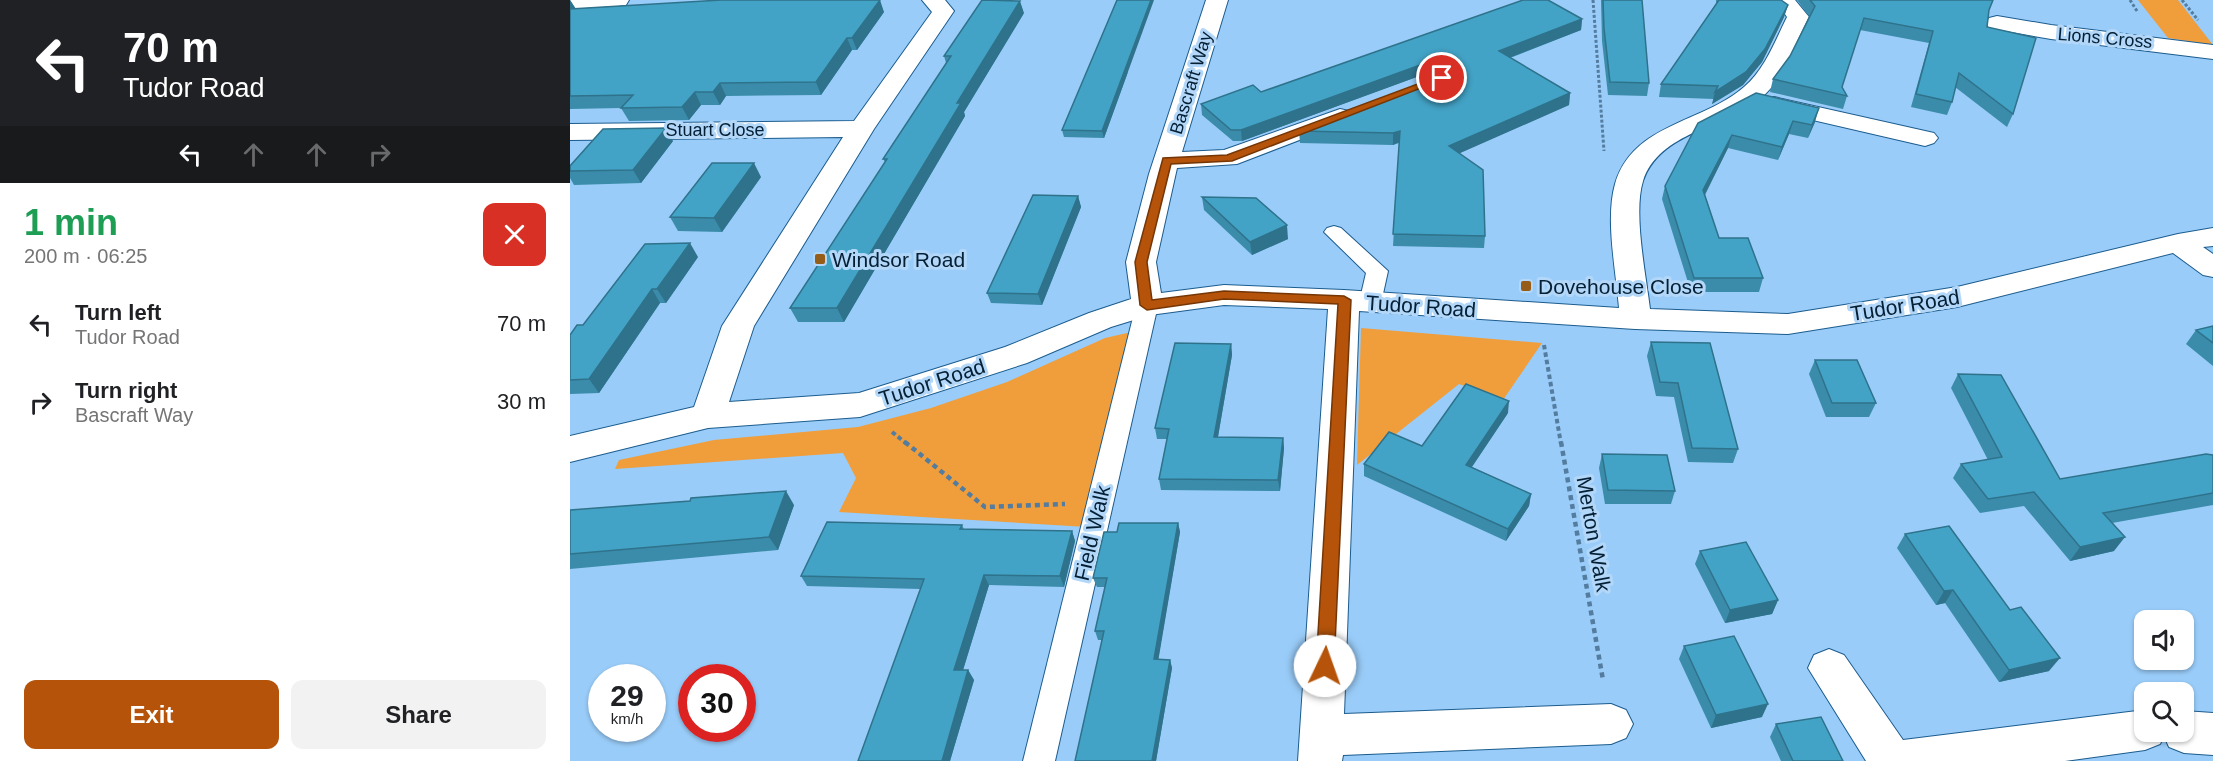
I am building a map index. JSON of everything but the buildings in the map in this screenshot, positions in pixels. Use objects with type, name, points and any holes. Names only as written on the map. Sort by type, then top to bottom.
[{"type":"street","points":[[570,3],[618,0]]},
{"type":"street","points":[[708,417],[738,326],[861,129],[943,11],[933,0]]},
{"type":"street","name":"Bascraft Way","points":[[1147,305],[1141,262],[1167,161],[1217,0]]},
{"type":"street","points":[[1635,319],[1627,214],[1628,184],[1634,170],[1653,147],[1750,95],[1764,82],[1798,17],[1791,6],[1777,0]]},
{"type":"street","name":"Lions Cross","points":[[1997,23],[2041,32],[2156,43],[2213,52]]},
{"type":"street","points":[[1750,95],[1769,102],[1925,138]]},
{"type":"street","points":[[1167,161],[1228,159],[1367,106]]},
{"type":"street","name":"Stuart Close","points":[[570,132],[861,129]]},
{"type":"street","name":"Tudor Road","points":[[570,450],[708,417],[860,405],[1016,355],[1100,320],[1147,305],[1224,295],[1635,319],[1788,324],[1957,297],[2178,243],[2213,237]]},
{"type":"street","points":[[2178,243],[2213,268]]},
{"type":"street","points":[[1357,302],[1321,748],[1611,724]]},
{"type":"street","points":[[1829,668],[1891,761]]},
{"type":"street","points":[[1904,761],[2134,731]]},
{"type":"street","points":[[2194,733],[2213,734]]},
{"type":"lane","points":[[1334,232],[1377,271],[1357,302]]},
{"type":"lane","name":"Field Walk","points":[[1039,761],[1098,503],[1147,305]]},
{"type":"path","points":[[1593,0],[1606,170],[1628,184]]},
{"type":"path","name":"Merton Walk","points":[[1539,313],[1611,724]]},
{"type":"path","points":[[860,405],[985,507],[1098,503]]},
{"type":"shaded area","points":[[2138,0],[2178,0],[2213,45],[2168,38]]},
{"type":"shaded area","points":[[1361,328],[1542,343],[1503,400],[1459,384],[1357,465]]},
{"type":"shaded area","points":[[1136,331],[1087,527],[839,512],[856,478],[843,453],[615,469],[619,460],[714,440],[858,427],[931,408],[1007,382],[1105,338]]},
{"type":"place","name":"Windsor Road","points":[[820,259]]},
{"type":"place","name":"Dovehouse Close","points":[[1526,286]]},
{"type":"route","points":[[1325,666],[1344,300],[1224,295],[1147,305],[1141,262],[1167,161],[1228,159],[1442,78]]}]
